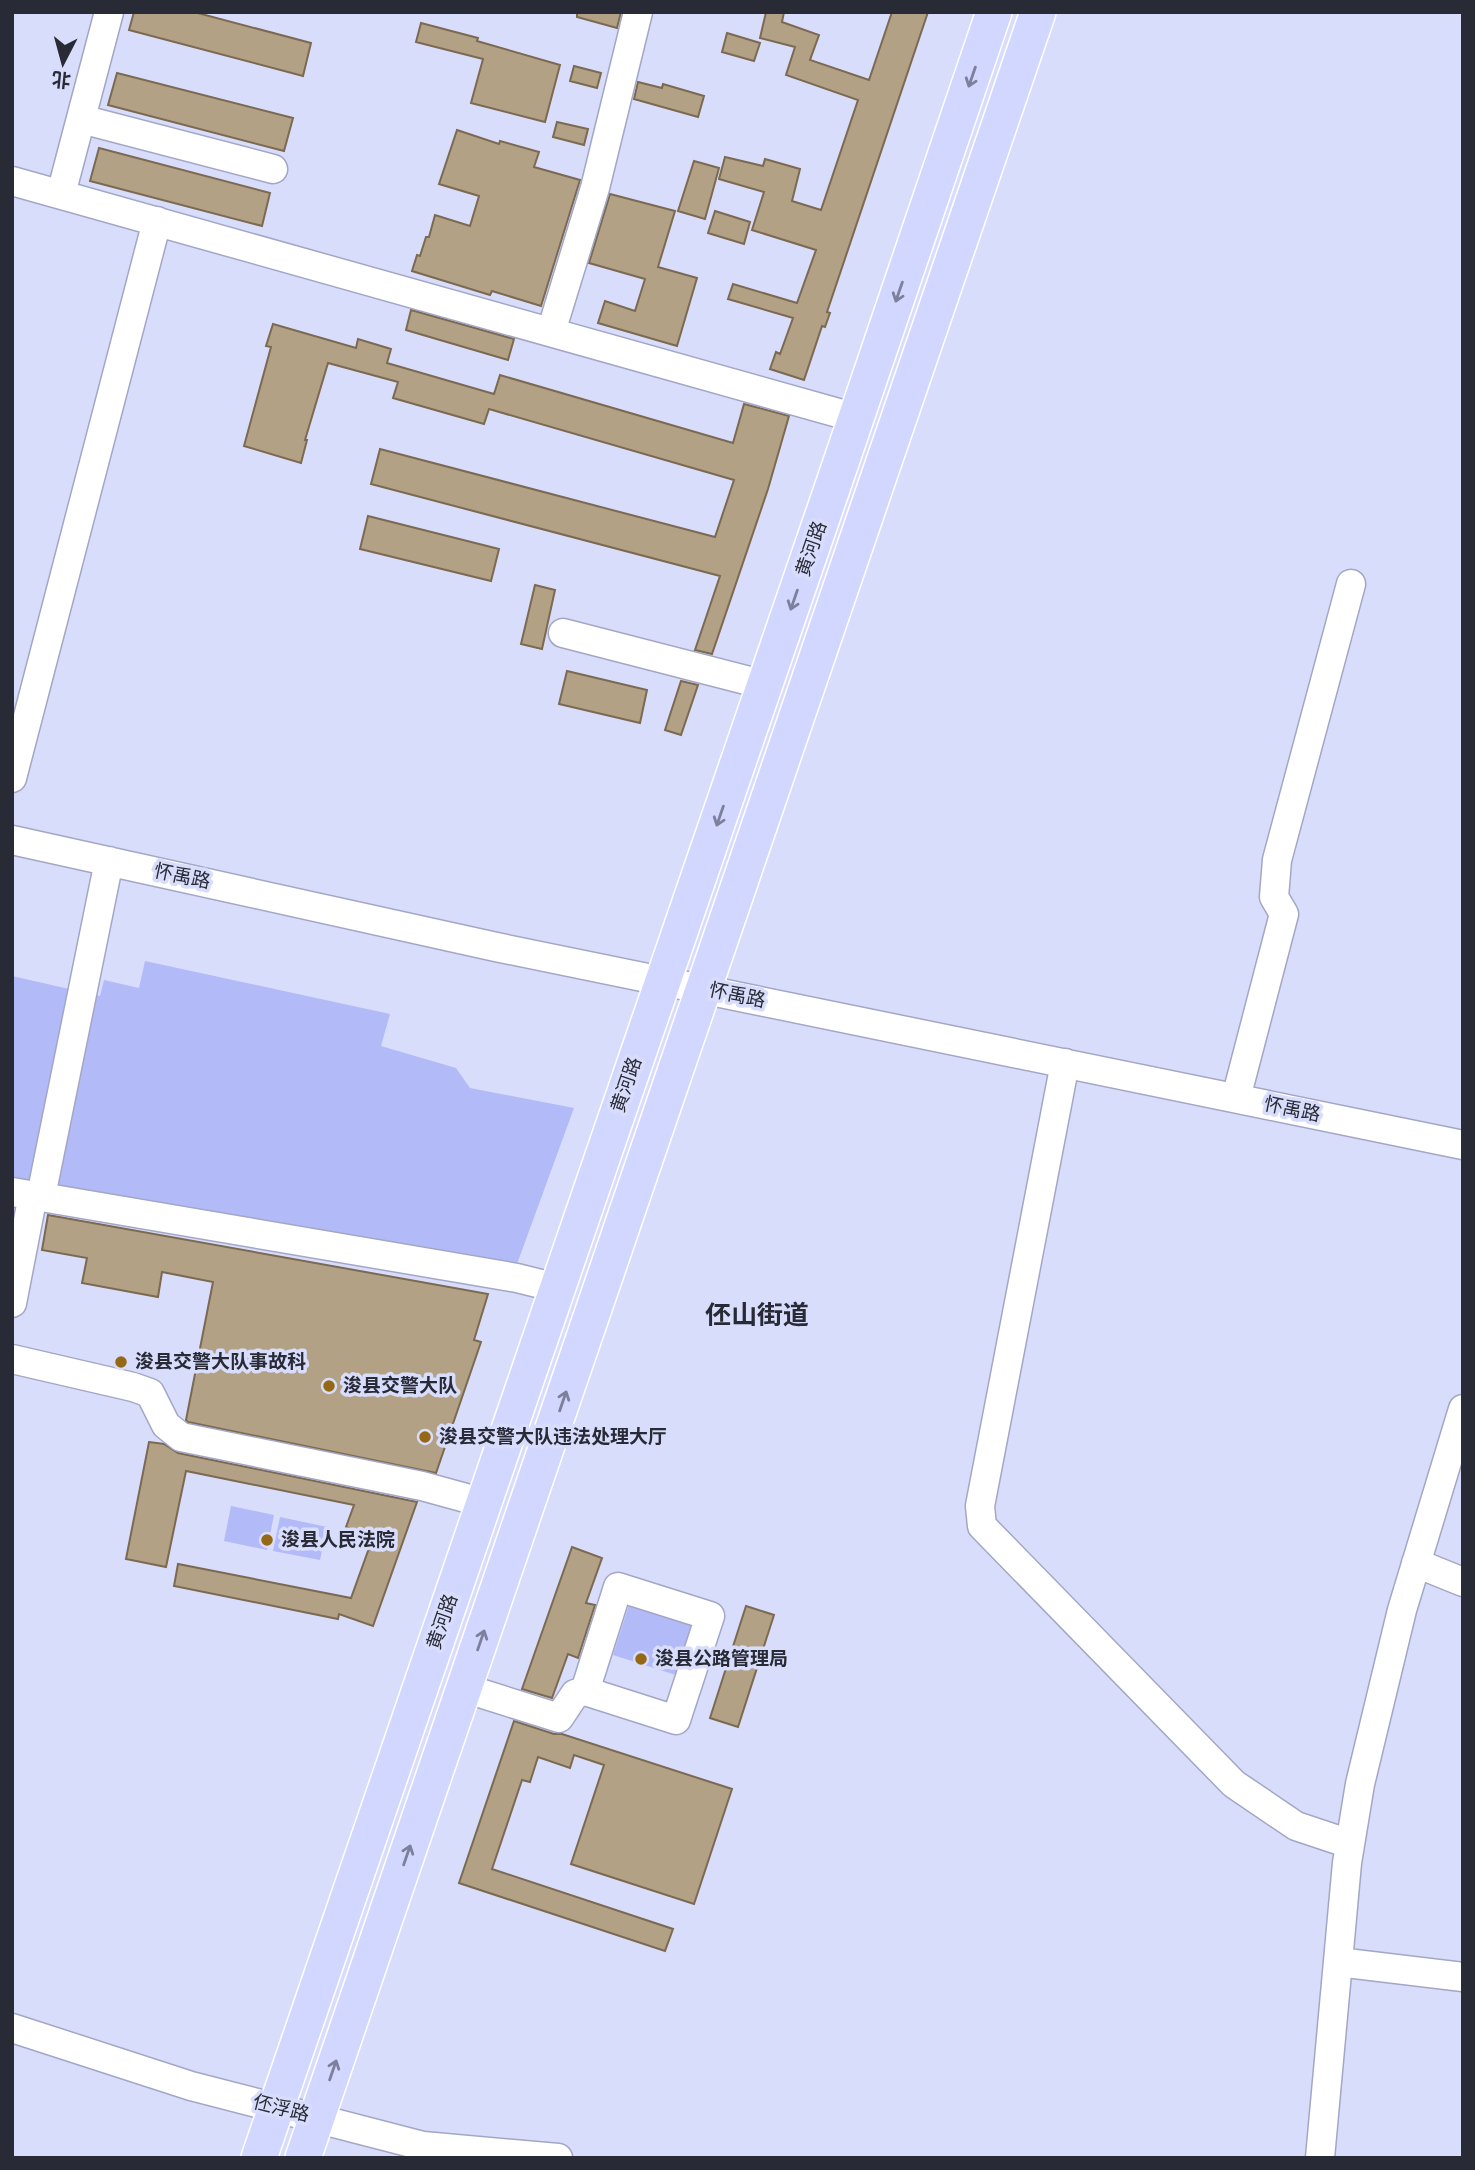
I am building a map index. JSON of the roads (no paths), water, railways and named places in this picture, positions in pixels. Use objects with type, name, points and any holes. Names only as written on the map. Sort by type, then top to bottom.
[{"type":"main road","name":"黄河路","points":[[259,2158],[994,12]]},
{"type":"main road","points":[[303,2158],[1038,12]]},
{"type":"street","points":[[61,194],[109,12]]},
{"type":"street","points":[[551,332],[595,188],[638,12]]},
{"type":"street","points":[[81,119],[273,169]]},
{"type":"street","points":[[12,181],[856,418]]},
{"type":"street","points":[[12,778],[157,221]]},
{"type":"street","points":[[1236,1098],[1284,914],[1274,897],[1277,860],[1351,584]]},
{"type":"street","points":[[563,632],[765,685]]},
{"type":"street","name":"怀禹路","points":[[12,840],[496,947],[1463,1145]]},
{"type":"street","points":[[12,1303],[28,1194],[109,861]]},
{"type":"street","points":[[1065,1063],[980,1506],[982,1526],[1234,1784],[1296,1826],[1350,1844]]},
{"type":"street","points":[[28,1194],[517,1278],[557,1289]]},
{"type":"street","points":[[12,1359],[150,1393],[166,1424],[181,1437],[422,1486],[484,1503]]},
{"type":"street","points":[[1320,2158],[1350,1844],[1363,1771],[1402,1610],[1463,1409]]},
{"type":"street","points":[[1416,1563],[1463,1582]]},
{"type":"street","points":[[464,1688],[559,1718],[575,1694],[585,1691],[676,1720],[710,1616],[618,1587],[585,1691]]},
{"type":"street","points":[[1338,1962],[1463,1977]]},
{"type":"street","name":"伾浮路","points":[[12,2028],[191,2086],[423,2146],[558,2158]]},
{"type":"place","name":"浚县交警大队事故科","points":[[121,1362]]},
{"type":"place","name":"浚县交警大队","points":[[329,1386]]},
{"type":"place","name":"浚县交警大队违法处理大厅","points":[[425,1437]]},
{"type":"place","name":"浚县人民法院","points":[[267,1540]]},
{"type":"place","name":"浚县公路管理局","points":[[641,1659]]},
{"type":"district","name":"伾山街道","points":[[757,1315]]}]
